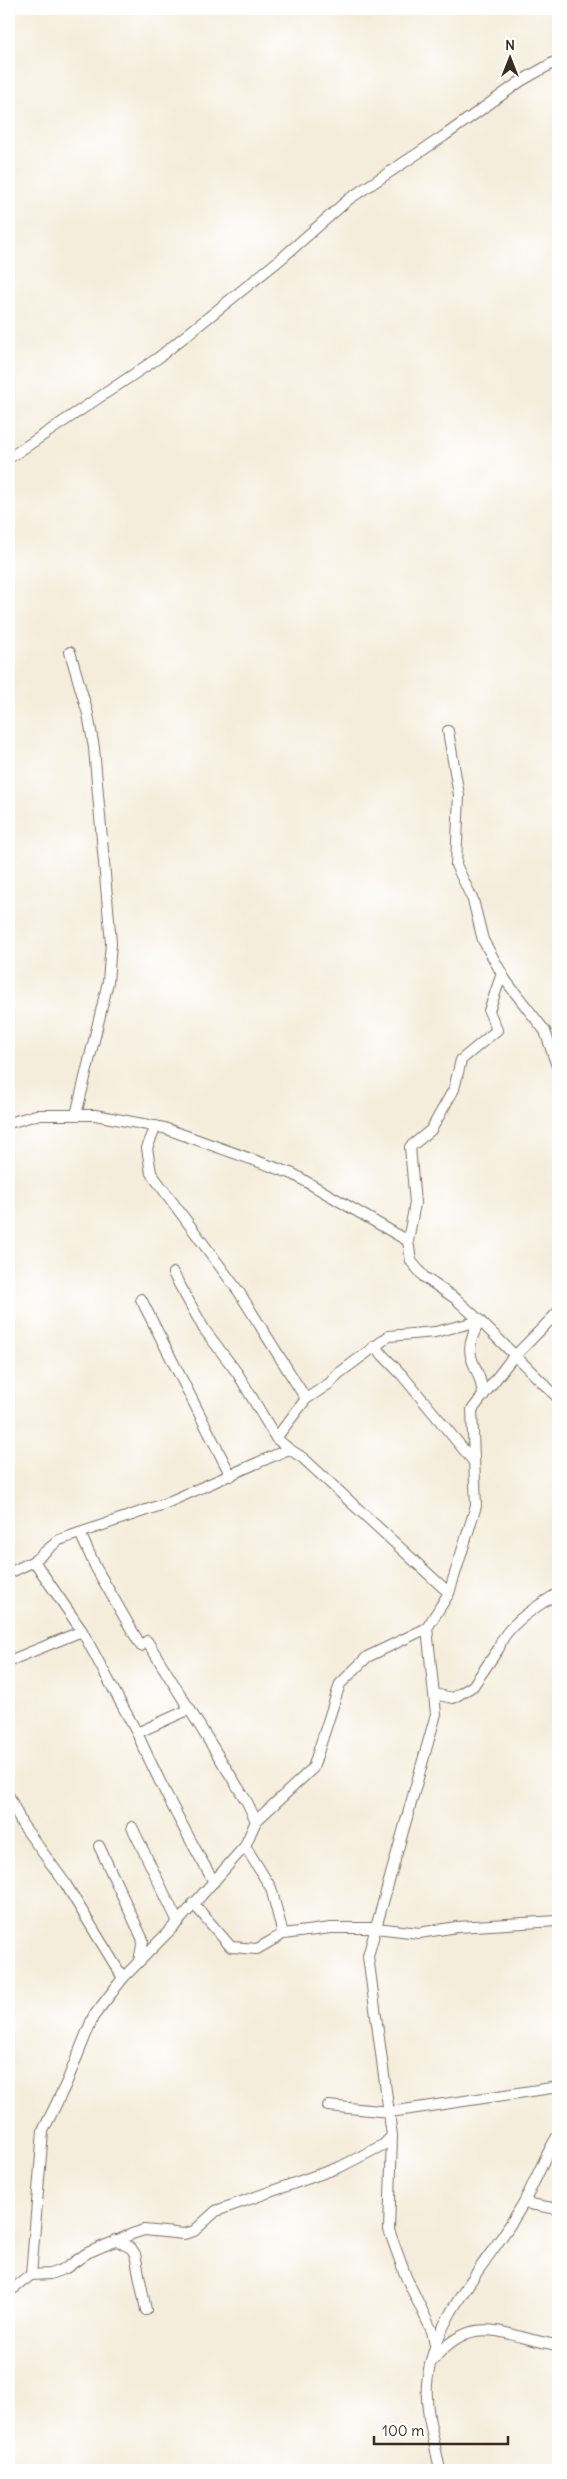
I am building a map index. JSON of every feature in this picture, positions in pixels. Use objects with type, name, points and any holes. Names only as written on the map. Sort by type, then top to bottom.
[{"type":"street","points":[[9,458],[158,358],[282,258],[349,199],[444,136],[521,81],[558,60]]},
{"type":"street","points":[[70,652],[88,714],[94,748],[111,943],[108,982],[76,1115]]},
{"type":"street","points":[[448,731],[459,795],[456,865],[473,900],[483,940],[502,973],[545,1031],[558,1069]]},
{"type":"street","points":[[502,973],[489,1011],[497,1030],[461,1060],[454,1089],[430,1130],[410,1147],[415,1203],[408,1241],[411,1261],[424,1277],[456,1299],[516,1355],[558,1398]]},
{"type":"street","points":[[9,1123],[36,1115],[95,1115],[156,1126],[292,1174],[408,1241]]},
{"type":"street","points":[[156,1126],[147,1148],[151,1173],[239,1292],[306,1399]]},
{"type":"street","points":[[173,1274],[204,1329],[238,1374],[276,1438],[303,1458],[449,1593]]},
{"type":"street","points":[[140,1299],[231,1476]]},
{"type":"street","points":[[31,2275],[43,2131],[66,2084],[93,2017],[123,1978],[178,1922],[245,1846],[256,1821],[313,1768],[340,1684],[367,1657],[427,1628],[449,1593],[476,1506],[472,1410],[516,1355],[558,1312]]},
{"type":"street","points":[[276,1438],[306,1399],[330,1383],[338,1374],[389,1336],[436,1332],[480,1321]]},
{"type":"street","points":[[480,1321],[471,1337],[470,1355],[483,1396]]},
{"type":"street","points":[[374,1346],[402,1375],[474,1462]]},
{"type":"street","points":[[9,1572],[34,1561],[59,1540],[164,1504],[289,1449]]},
{"type":"street","points":[[80,1534],[96,1568],[144,1644],[190,1709],[247,1802],[256,1821]]},
{"type":"street","points":[[34,1561],[82,1630],[154,1771],[183,1822],[185,1832],[214,1882]]},
{"type":"street","points":[[434,1694],[453,1698],[473,1686],[499,1648],[501,1641],[530,1610],[558,1593]]},
{"type":"street","points":[[427,1628],[436,1714],[368,1956],[392,2136],[389,2230],[406,2277],[432,2331],[435,2345]]},
{"type":"street","points":[[9,1662],[82,1630]]},
{"type":"street","points":[[136,1733],[190,1709]]},
{"type":"street","points":[[9,1796],[22,1824],[65,1883],[123,1978]]},
{"type":"street","points":[[132,1827],[178,1922]]},
{"type":"street","points":[[99,1846],[143,1940],[139,1961]]},
{"type":"street","points":[[245,1846],[271,1888],[283,1934]]},
{"type":"street","points":[[193,1903],[231,1947],[257,1949],[283,1934],[331,1928],[376,1928],[419,1933],[457,1927],[558,1921]]},
{"type":"street","points":[[328,2106],[390,2112],[558,2087]]},
{"type":"street","points":[[440,2470],[428,2407],[427,2384],[435,2345],[449,2315],[491,2256],[524,2204],[558,2135]]},
{"type":"street","points":[[9,2292],[31,2275],[50,2274],[66,2268],[87,2253],[115,2240],[144,2230],[184,2234],[194,2231],[216,2212],[340,2167],[382,2144],[392,2136]]},
{"type":"street","points":[[524,2204],[558,2210]]},
{"type":"street","points":[[115,2240],[131,2248],[135,2254],[146,2310]]},
{"type":"street","points":[[432,2362],[445,2346],[462,2334],[486,2330],[521,2335],[558,2345]]}]
